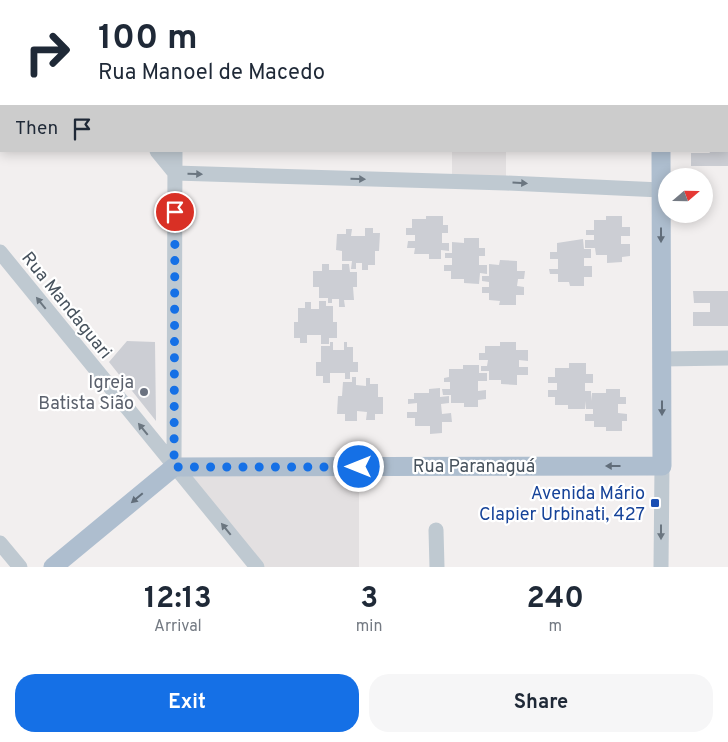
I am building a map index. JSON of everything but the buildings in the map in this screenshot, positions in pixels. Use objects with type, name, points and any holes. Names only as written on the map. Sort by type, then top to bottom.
[{"type":"main road","points":[[661,152],[661,168]]},
{"type":"main road","points":[[661,223],[662,466]]},
{"type":"main road","name":"Rua Paranaguá","points":[[174,467],[662,466]]},
{"type":"main road","points":[[53,567],[174,467]]},
{"type":"street","points":[[158,152],[175,173],[506,182],[658,190]]},
{"type":"street","points":[[174,467],[175,152]]},
{"type":"street","name":"Rua Mandaguari","points":[[0,252],[257,567]]},
{"type":"street","points":[[662,359],[728,358]]},
{"type":"street","points":[[661,567],[662,466]]},
{"type":"street","points":[[436,530],[437,567]]},
{"type":"street","points":[[0,543],[20,567]]},
{"type":"shaded area","points":[[452,152],[506,152],[506,179],[452,177]]},
{"type":"shaded area","points":[[174,467],[359,467],[359,567],[257,567]]},
{"type":"place","name":"Igreja Batista Sião","points":[[144,392]]},
{"type":"place","name":"Avenida Mário Clapier Urbinati, 427","points":[[655,503]]},
{"type":"route","points":[[175,212],[174,467],[359,467]]}]
